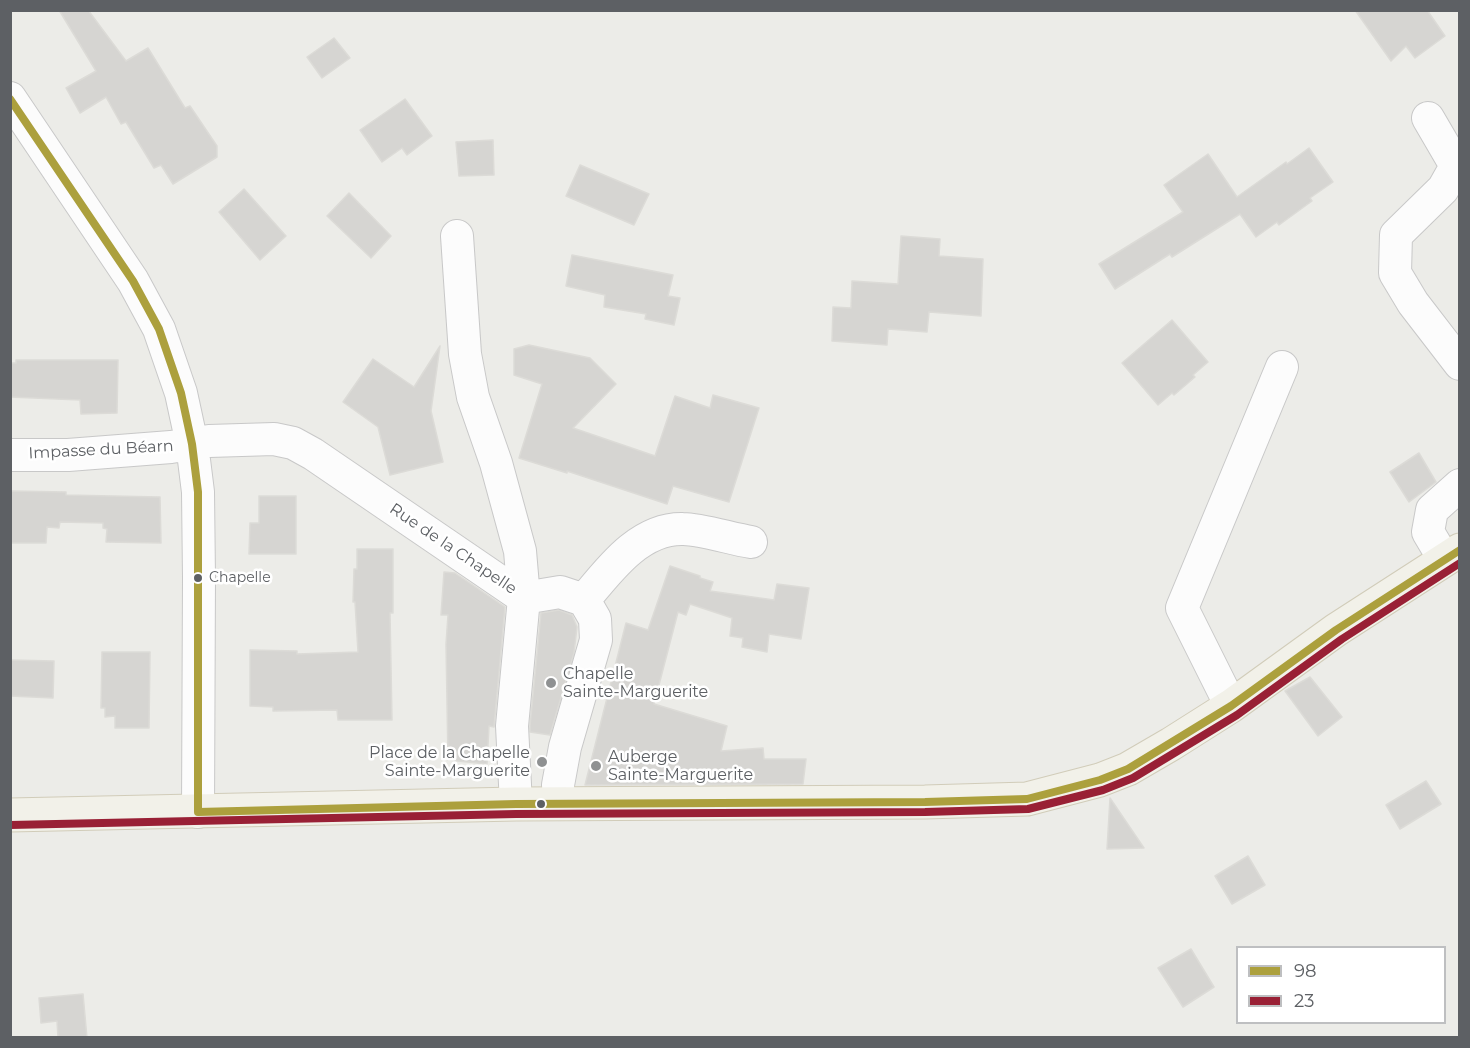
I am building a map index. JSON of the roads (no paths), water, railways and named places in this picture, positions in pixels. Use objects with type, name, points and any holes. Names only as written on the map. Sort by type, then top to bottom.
[{"type":"main road","points":[[10,815],[516,804],[1027,799],[1082,785],[1128,769],[1231,706],[1336,630],[1452,554]]},
{"type":"street","points":[[10,98],[121,262],[159,329],[181,393],[192,444],[198,492],[200,578],[198,812]]},
{"type":"street","points":[[1428,118],[1456,166],[1443,189],[1396,235],[1395,273],[1413,303],[1460,364]]},
{"type":"street","points":[[457,236],[467,364],[473,397],[496,463],[520,551],[524,598],[560,592],[585,600],[595,619],[596,640],[565,747],[558,785],[559,804]]},
{"type":"street","points":[[1231,706],[1182,608],[1282,367]]},
{"type":"street","name":"Rue de la Chapelle","points":[[192,444],[209,441],[274,439],[293,443],[313,453],[524,598],[512,726],[516,804]]},
{"type":"street","name":"Impasse du Béarn","points":[[10,455],[68,455],[192,444]]},
{"type":"street","points":[[1452,554],[1428,532],[1432,510],[1460,485]]},
{"type":"street","points":[[585,600],[618,559],[636,545],[663,531],[683,529],[751,542]]},
{"type":"place","name":"Chapelle","points":[[198,578]]},
{"type":"place","name":"Chapelle Sainte-Marguerite","points":[[551,683]]},
{"type":"place","name":"Place de la Chapelle Sainte-Marguerite","points":[[542,762]]},
{"type":"place","name":"Auberge Sainte-Marguerite","points":[[596,766]]}]
